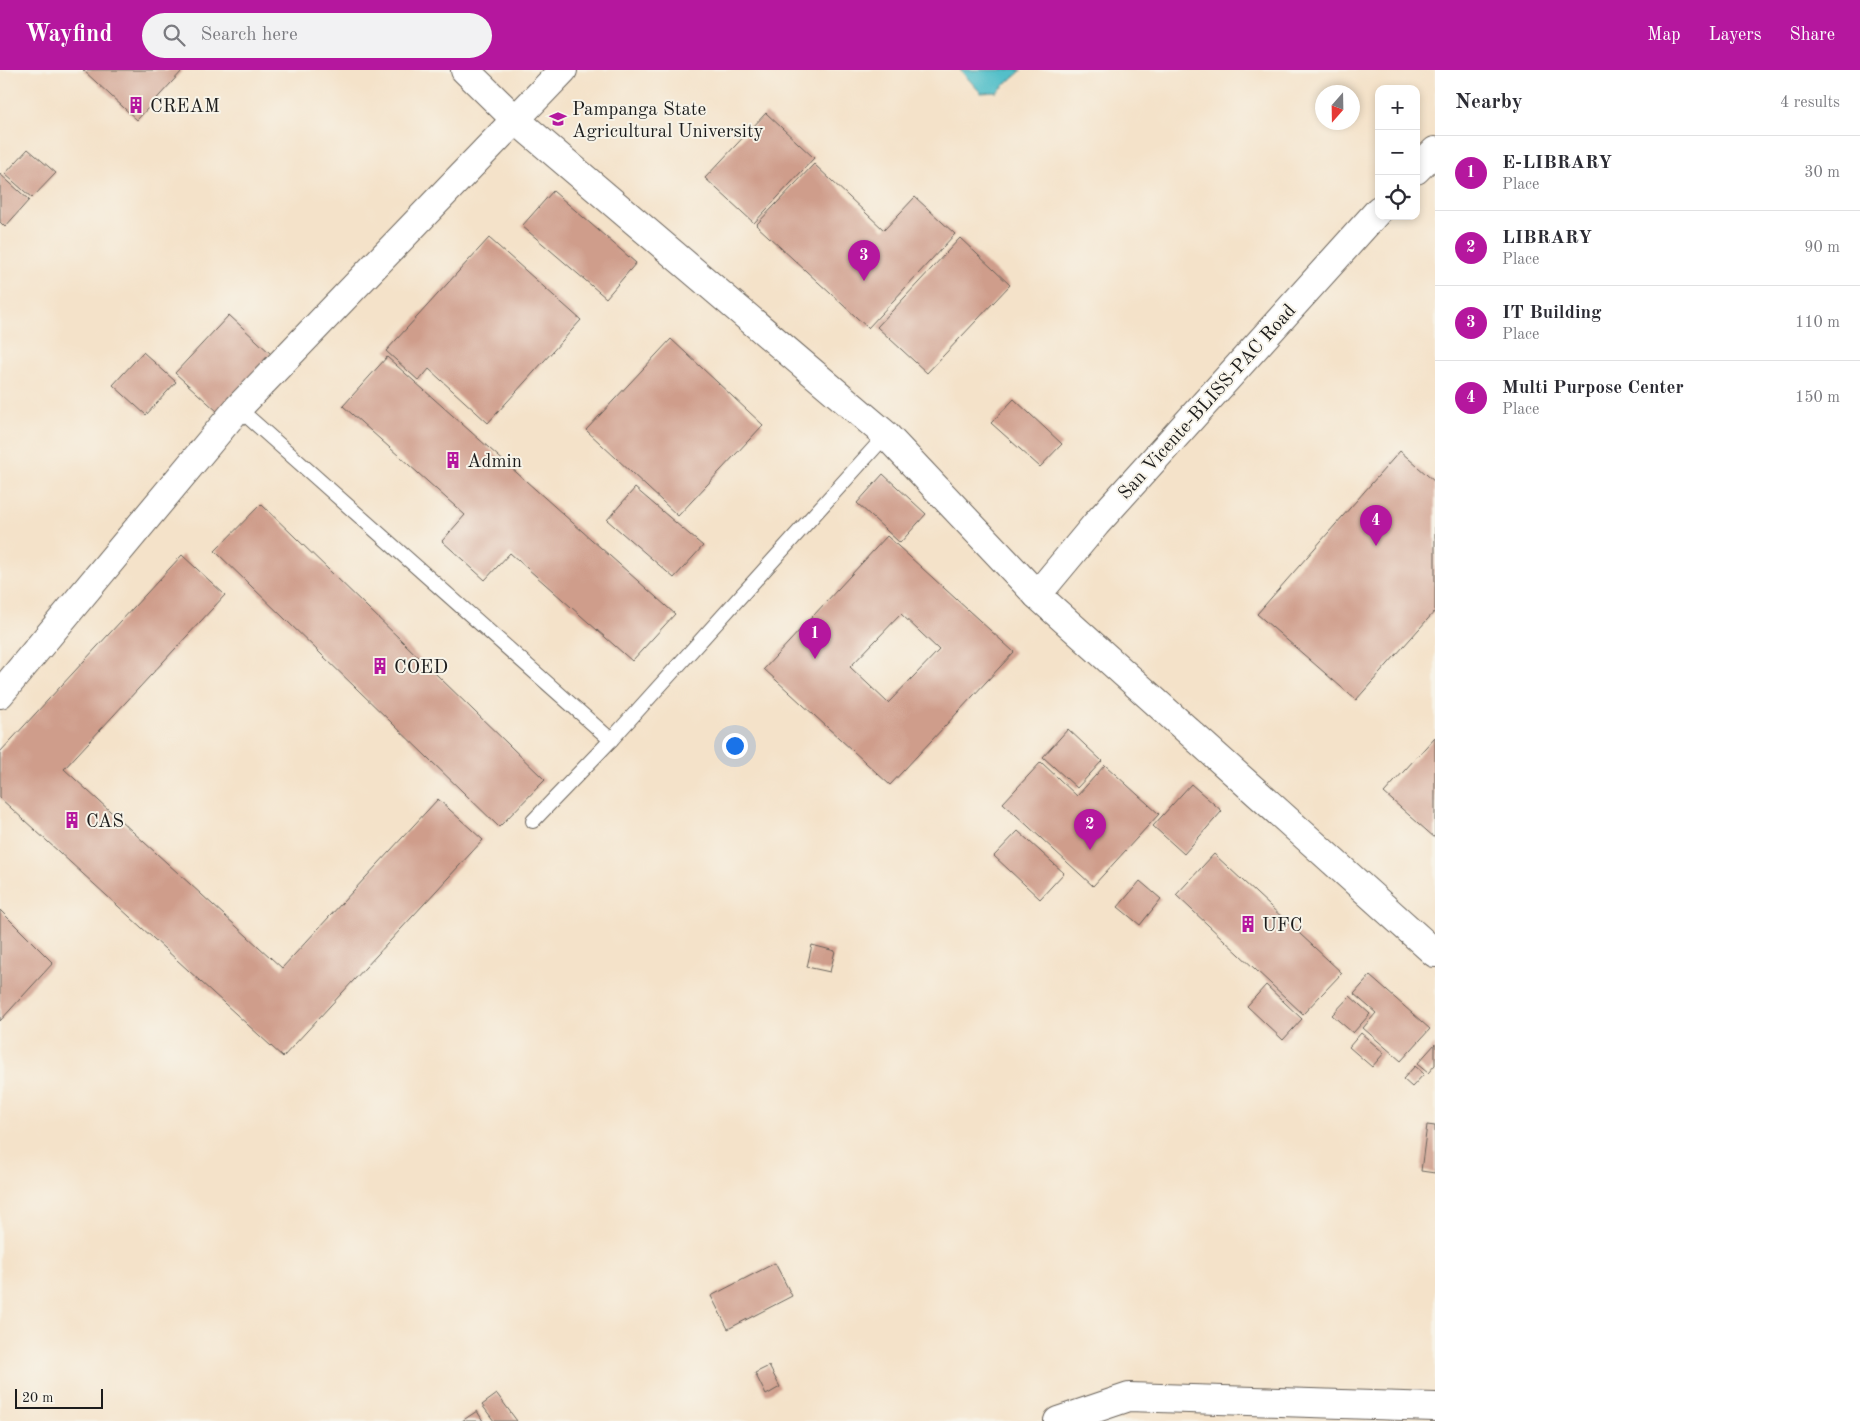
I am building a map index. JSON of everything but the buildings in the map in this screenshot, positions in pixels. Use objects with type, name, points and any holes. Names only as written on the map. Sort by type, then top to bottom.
[{"type":"street","points":[[465,70],[516,120],[886,435],[1038,595],[1435,953]]},
{"type":"street","points":[[0,694],[238,408],[563,70]]},
{"type":"street","points":[[1420,166],[1435,151]]},
{"type":"street","name":"San Vicente-BLISS-PAC Road","points":[[1038,595],[1096,524],[1375,214]]},
{"type":"street","points":[[1058,1421],[1129,1397],[1435,1407]]},
{"type":"lane","points":[[238,408],[611,740]]},
{"type":"lane","points":[[532,821],[611,740],[886,435]]},
{"type":"water","points":[[960,70],[1022,70],[997,92],[981,93]]},
{"type":"place","name":"CREAM","points":[[136,105]]},
{"type":"place","name":"Pampanga State Agricultural University","points":[[558,119]]},
{"type":"place","name":"IT Building","points":[[864,281]]},
{"type":"place","name":"Admin","points":[[453,460]]},
{"type":"place","name":"Multi Purpose Center","points":[[1376,546]]},
{"type":"place","name":"E-LIBRARY","points":[[815,659]]},
{"type":"place","name":"COED","points":[[380,666]]},
{"type":"place","name":"CAS","points":[[72,820]]},
{"type":"place","name":"LIBRARY","points":[[1090,850]]},
{"type":"place","name":"UFC","points":[[1248,924]]}]
